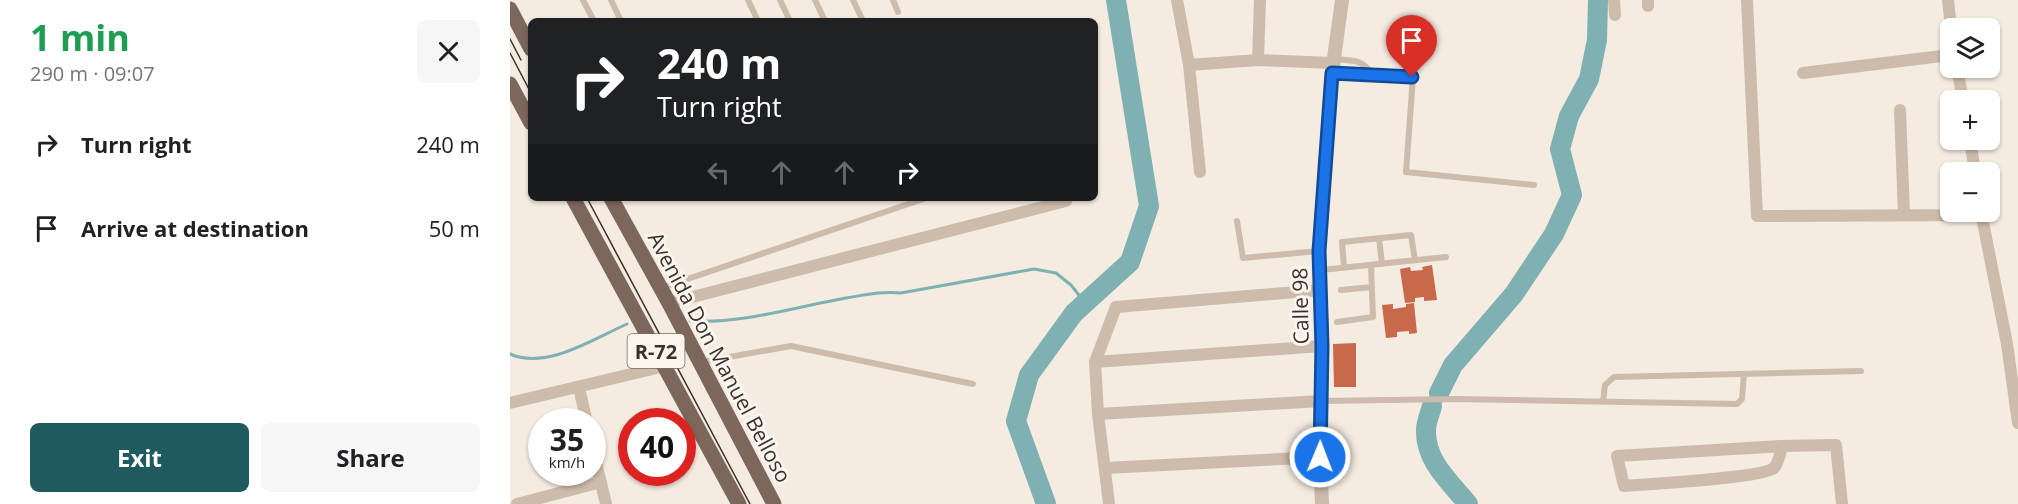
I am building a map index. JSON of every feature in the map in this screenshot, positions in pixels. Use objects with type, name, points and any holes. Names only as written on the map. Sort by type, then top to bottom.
[{"type":"main road","points":[[510,9],[528,43]]},
{"type":"main road","points":[[511,90],[528,118]]},
{"type":"main road","name":"R-72","points":[[575,201],[739,504]]},
{"type":"main road","name":"Avenida Don Manuel Belloso","points":[[613,201],[669,303],[774,504]]},
{"type":"main road","points":[[729,482],[734,504]]},
{"type":"street","points":[[1177,0],[1189,65],[1200,172]]},
{"type":"street","points":[[1258,60],[1260,0]]},
{"type":"street","name":"Calle 98","points":[[1322,504],[1320,457],[1322,346],[1319,251],[1333,65],[1342,0]]},
{"type":"street","points":[[1614,0],[1615,15]]},
{"type":"street","points":[[1747,0],[1757,216],[1940,214]]},
{"type":"street","points":[[1947,0],[1950,18]]},
{"type":"street","points":[[1803,73],[1940,56]]},
{"type":"street","points":[[1189,65],[1258,60],[1333,65]]},
{"type":"street","points":[[1900,110],[1904,215]]},
{"type":"street","points":[[669,303],[1066,201]]},
{"type":"street","points":[[1983,222],[2007,344],[2018,423]]},
{"type":"street","points":[[1109,504],[1098,414],[1095,362],[1114,310],[1119,306],[1320,290]]},
{"type":"street","points":[[1095,362],[1322,346]]},
{"type":"street","points":[[510,403],[665,366]]},
{"type":"street","points":[[579,388],[584,408]]},
{"type":"street","points":[[1098,414],[1321,401]]},
{"type":"street","points":[[1782,446],[1778,462],[1768,471],[1717,479],[1624,486],[1617,456],[1782,446],[1836,445],[1842,504]]},
{"type":"street","points":[[1105,468],[1320,457]]},
{"type":"street","points":[[517,504],[586,486]]},
{"type":"street","points":[[602,486],[606,504]]},
{"type":"lane","points":[[583,0],[592,18]]},
{"type":"lane","points":[[611,0],[620,18]]},
{"type":"lane","points":[[748,0],[757,18]]},
{"type":"lane","points":[[780,0],[789,18]]},
{"type":"lane","points":[[815,0],[824,18]]},
{"type":"lane","points":[[853,0],[862,18]]},
{"type":"lane","points":[[893,0],[898,12]]},
{"type":"lane","points":[[1333,65],[1361,62],[1366,65],[1371,74]]},
{"type":"lane","points":[[1414,63],[1406,172],[1534,185]]},
{"type":"lane","points":[[1333,65],[1363,75],[1412,77]]},
{"type":"lane","points":[[660,288],[917,201]]},
{"type":"lane","points":[[1237,221],[1243,258],[1319,251]]},
{"type":"lane","points":[[1344,267],[1342,242],[1379,238],[1411,236],[1415,260]]},
{"type":"lane","points":[[1379,238],[1382,264]]},
{"type":"lane","points":[[1320,270],[1446,257]]},
{"type":"lane","points":[[1337,322],[1373,317],[1371,265]]},
{"type":"lane","points":[[1341,290],[1372,287]]},
{"type":"lane","points":[[700,362],[791,346],[973,384]]},
{"type":"lane","points":[[1604,402],[1605,385],[1614,377],[1861,371]]},
{"type":"lane","points":[[1321,401],[1456,399],[1737,404],[1742,399],[1744,374]]},
{"type":"building","points":[[1432,265],[1437,300],[1424,301],[1424,297],[1415,298],[1415,302],[1405,303],[1400,269],[1410,267],[1411,271],[1423,270],[1422,267]]},
{"type":"building","points":[[1414,303],[1417,333],[1397,332],[1397,337],[1386,338],[1382,305],[1393,304],[1393,309]]},
{"type":"building","points":[[1356,343],[1356,387],[1334,387],[1333,344]]},
{"type":"waterway","points":[[1046,504],[1016,421],[1029,375],[1074,313],[1130,262],[1149,206],[1116,0]]},
{"type":"waterway","points":[[1439,393],[1453,365],[1514,294],[1554,234],[1572,195],[1560,149],[1569,116],[1589,79],[1597,40],[1598,0]]},
{"type":"waterway","points":[[690,321],[749,317],[846,298],[880,293],[901,293],[1034,269],[1056,273],[1071,285],[1085,303]]},
{"type":"waterway","points":[[510,354],[524,358],[539,358],[570,351],[627,324]]},
{"type":"waterway","points":[[1432,406],[1426,430],[1430,452],[1440,470],[1468,504]]},
{"type":"tram line","points":[[510,39],[521,60]]},
{"type":"tram line","points":[[510,53],[528,87]]},
{"type":"tram line","points":[[589,201],[750,504]]},
{"type":"route","points":[[1320,457],[1322,346],[1319,251],[1332,73],[1412,77]]}]
